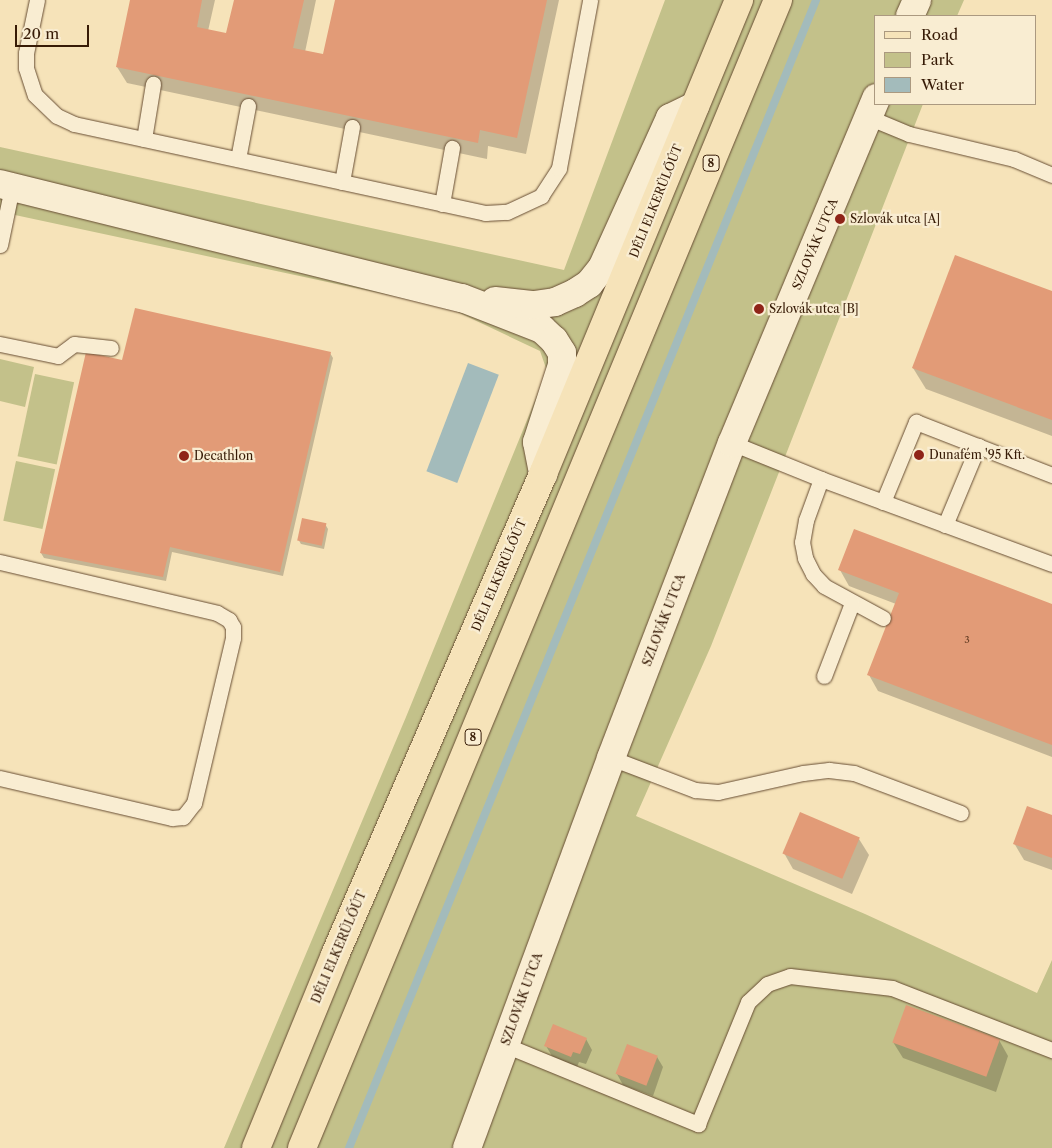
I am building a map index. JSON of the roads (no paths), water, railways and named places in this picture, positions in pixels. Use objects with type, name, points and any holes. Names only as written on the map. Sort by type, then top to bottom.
[{"type":"main road","name":"DÉLI ELKERÜLŐÚT","points":[[256,1148],[335,954],[543,474],[739,0]]},
{"type":"main road","name":"8","points":[[302,1148],[778,0]]},
{"type":"street","points":[[910,15],[917,0]]},
{"type":"street","points":[[462,298],[534,305],[555,302],[589,284],[602,268],[670,118],[695,106]]},
{"type":"street","name":"SZLOVÁK UTCA","points":[[467,1148],[611,758],[732,443],[872,107]]},
{"type":"street","points":[[6,186],[462,298],[542,329],[554,340],[562,353],[562,365],[557,384],[537,442],[543,474]]},
{"type":"lane","points":[[37,0],[26,54],[26,68],[35,95],[57,116],[74,124],[486,213],[507,212],[541,196],[560,168],[590,0]]},
{"type":"lane","points":[[144,139],[153,84]]},
{"type":"lane","points":[[238,159],[248,106]]},
{"type":"lane","points":[[872,107],[909,134],[1014,159],[1052,176]]},
{"type":"lane","points":[[342,182],[352,127]]},
{"type":"lane","points":[[442,204],[452,148]]},
{"type":"lane","points":[[0,245],[6,186]]},
{"type":"lane","points":[[0,344],[58,356],[74,344],[111,348]]},
{"type":"lane","points":[[883,502],[916,422],[1052,475]]},
{"type":"lane","points":[[732,443],[820,479],[1052,564]]},
{"type":"lane","points":[[945,525],[978,446]]},
{"type":"lane","points":[[820,479],[806,520],[802,542],[804,558],[813,574],[824,586],[852,603],[883,618]]},
{"type":"lane","points":[[0,562],[217,613],[229,620],[233,633],[194,803],[183,817],[172,818],[0,778]]},
{"type":"lane","points":[[824,676],[852,603]]},
{"type":"lane","points":[[611,758],[696,790],[718,792],[803,773],[829,770],[854,773],[961,813]]},
{"type":"lane","points":[[505,1046],[698,1124],[748,1002],[767,984],[790,976],[892,988],[1052,1050]]},
{"type":"water","points":[[468,363],[499,375],[457,483],[426,471]]},
{"type":"waterway","points":[[349,1148],[816,0]]},
{"type":"place","name":"Szlovák utca [A]","points":[[840,219]]},
{"type":"place","name":"Szlovák utca [B]","points":[[759,309]]},
{"type":"place","name":"Dunafém '95 Kft.","points":[[919,455]]},
{"type":"place","name":"Decathlon","points":[[184,456]]}]
